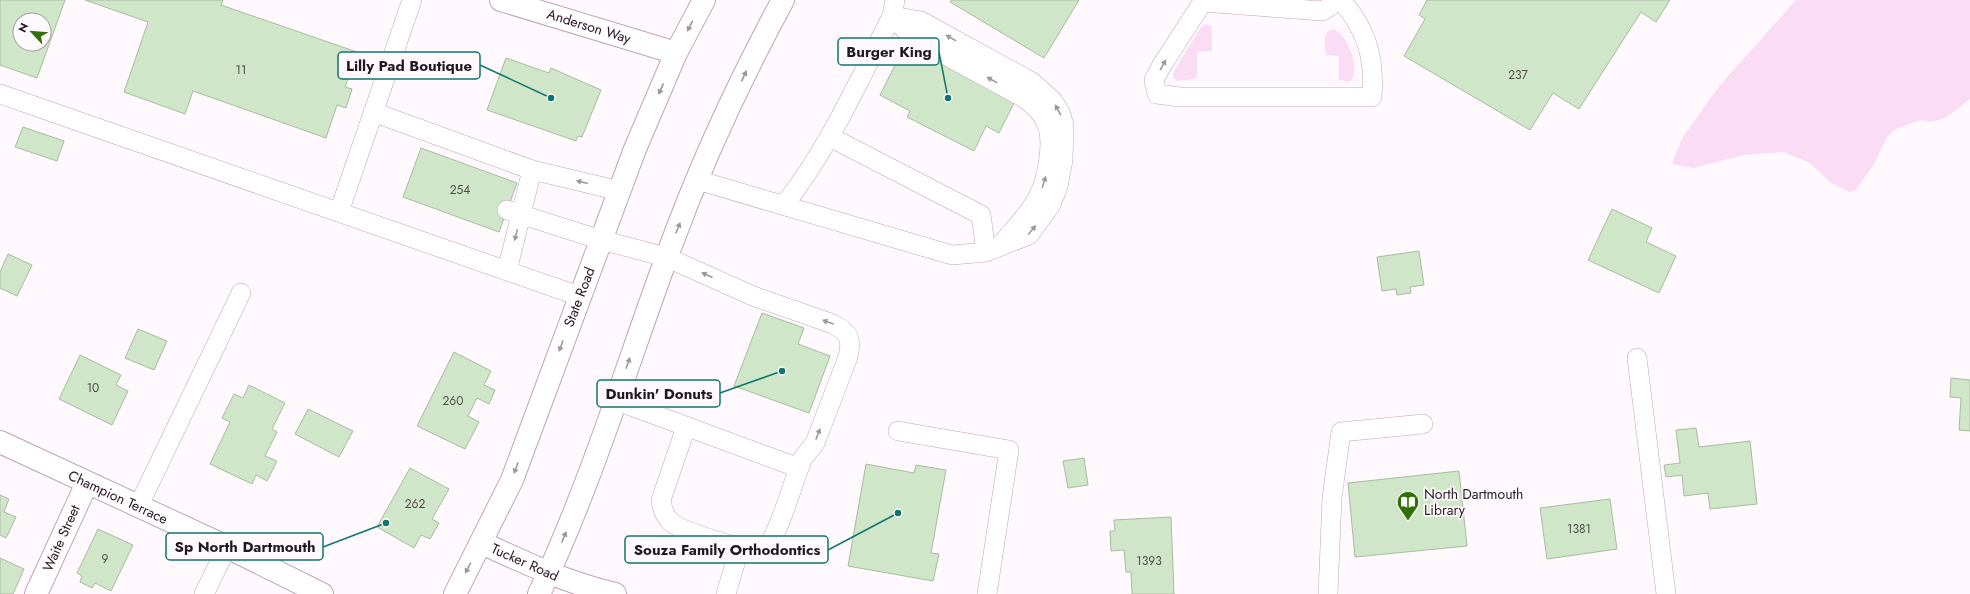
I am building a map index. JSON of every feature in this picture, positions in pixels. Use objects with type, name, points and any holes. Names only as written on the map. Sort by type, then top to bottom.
[{"type":"main road","name":"Anderson Way","points":[[502,0],[676,53]]},
{"type":"main road","name":"State Road","points":[[455,594],[482,543],[512,480],[579,296],[635,149],[676,53],[704,0]]},
{"type":"main road","points":[[539,594],[578,502],[666,257],[697,180],[748,70],[783,0]]},
{"type":"main road","name":"Champion Terrace","points":[[0,442],[227,547],[322,594]]},
{"type":"main road","name":"Waite Street","points":[[36,594],[86,482]]},
{"type":"main road","name":"Tucker Road","points":[[482,543],[548,573],[596,590],[615,594]]},
{"type":"lane","points":[[338,212],[412,0]]},
{"type":"lane","points":[[1337,0],[1322,11],[1203,1],[1154,80],[1158,94],[1164,96],[1372,97],[1374,74],[1370,52],[1353,14],[1341,0]]},
{"type":"lane","points":[[697,180],[784,204],[952,255],[992,250],[1029,235],[1050,206],[1058,187],[1063,160],[1064,125],[1060,112],[1053,101],[1032,82],[921,21],[894,8],[830,137],[803,181],[784,204]]},
{"type":"lane","points":[[0,94],[579,296]]},
{"type":"lane","points":[[373,112],[532,170],[620,191]]},
{"type":"lane","points":[[830,137],[982,216],[992,250]]},
{"type":"lane","points":[[507,271],[514,212],[532,170]]},
{"type":"lane","points":[[514,212],[601,240],[666,257],[753,296],[834,324],[843,330],[849,337],[850,347],[848,357],[815,443],[803,458],[771,540],[759,551],[751,551],[740,548],[677,527],[670,522],[662,508],[661,500],[686,427]]},
{"type":"lane","points":[[138,507],[241,293]]},
{"type":"lane","points":[[1637,358],[1666,594]]},
{"type":"lane","points":[[615,400],[799,468]]},
{"type":"lane","points":[[1328,594],[1332,498],[1341,432],[1423,424]]},
{"type":"lane","points":[[898,431],[1009,450],[987,594]]},
{"type":"lane","points":[[204,594],[227,547]]},
{"type":"lane","points":[[726,594],[740,548]]},
{"type":"shaded area","points":[[1796,0],[1970,0],[1970,99],[1947,117],[1932,122],[1921,120],[1896,129],[1887,137],[1874,164],[1856,190],[1849,192],[1831,183],[1810,163],[1783,152],[1745,155],[1693,168],[1672,164],[1682,138],[1720,85]]},
{"type":"shaded area","points":[[1206,24],[1211,26],[1212,29],[1212,51],[1197,52],[1197,77],[1194,79],[1177,81],[1173,77],[1174,71],[1201,27]]},
{"type":"shaded area","points":[[1333,29],[1343,37],[1352,53],[1354,70],[1353,77],[1349,82],[1339,80],[1339,56],[1326,55],[1325,36]]},
{"type":"building","points":[[0,0],[65,0],[52,36],[52,12],[12,12],[12,52],[46,52],[37,78],[0,65]]},
{"type":"building","points":[[85,0],[223,0],[221,5],[357,52],[345,87],[352,89],[346,108],[337,105],[326,138],[193,91],[185,114],[124,92],[148,22]]},
{"type":"building","points":[[952,0],[1079,0],[1044,58],[950,2]]},
{"type":"building","points":[[1427,0],[1670,0],[1656,22],[1641,12],[1579,109],[1553,93],[1530,130],[1404,56],[1425,19],[1419,15]]},
{"type":"building","points":[[905,45],[1015,101],[999,133],[986,126],[974,151],[907,117],[910,111],[880,95]]},
{"type":"building","points":[[506,58],[549,73],[551,68],[601,90],[582,137],[578,136],[576,141],[487,110]]},
{"type":"building","points":[[23,127],[64,141],[57,161],[15,147]]},
{"type":"building","points":[[421,148],[517,183],[499,232],[403,197]]},
{"type":"building","points":[[1612,209],[1652,228],[1646,242],[1676,256],[1659,293],[1588,260]]},
{"type":"building","points":[[1419,251],[1424,285],[1410,287],[1411,293],[1397,295],[1396,289],[1382,291],[1377,257]]},
{"type":"building","points":[[8,254],[32,265],[17,296],[0,288],[0,272]]},
{"type":"building","points":[[762,313],[804,328],[798,344],[830,356],[809,413],[734,386]]},
{"type":"building","points":[[138,329],[167,341],[154,370],[125,358]]},
{"type":"building","points":[[454,352],[491,371],[484,385],[495,390],[489,404],[477,398],[468,416],[479,422],[465,449],[417,426]]},
{"type":"building","points":[[80,355],[121,375],[116,385],[128,391],[112,425],[59,399]]},
{"type":"building","points":[[1951,378],[1970,380],[1970,431],[1959,430],[1961,398],[1950,397]]},
{"type":"building","points":[[249,385],[285,403],[272,429],[277,432],[265,456],[277,461],[267,481],[256,475],[252,484],[210,464],[230,422],[222,418],[234,394],[243,398]]},
{"type":"building","points":[[308,409],[353,431],[339,457],[295,434]]},
{"type":"building","points":[[1696,428],[1699,447],[1750,441],[1757,504],[1710,509],[1708,493],[1684,496],[1682,475],[1666,477],[1664,465],[1680,463],[1676,430]]},
{"type":"building","points":[[1084,458],[1088,485],[1068,488],[1063,461]]},
{"type":"building","points":[[866,464],[914,473],[916,465],[946,470],[931,553],[939,554],[933,581],[848,566]]},
{"type":"building","points":[[410,468],[449,489],[432,519],[439,523],[430,539],[421,535],[414,548],[377,527]]},
{"type":"building","points":[[1459,471],[1467,546],[1355,557],[1348,483]]},
{"type":"building","points":[[0,495],[9,499],[4,512],[16,517],[6,538],[0,535]]},
{"type":"building","points":[[1610,499],[1617,549],[1547,559],[1540,508]]},
{"type":"building","points":[[1171,517],[1174,594],[1132,594],[1131,572],[1126,572],[1124,550],[1111,551],[1110,531],[1115,531],[1114,520]]},
{"type":"building","points":[[98,529],[133,545],[111,591],[95,583],[92,588],[80,582],[82,576],[77,573]]},
{"type":"building","points":[[0,558],[24,569],[13,594],[0,594]]},
{"type":"place","name":"Lilly Pad Boutique","points":[[551,98]]},
{"type":"place","name":"Burger King","points":[[948,98]]},
{"type":"place","name":"Dunkin' Donuts","points":[[782,371]]},
{"type":"place","name":"Souza Family Orthodontics","points":[[898,513]]},
{"type":"place","name":"North Dartmouth Library","points":[[1408,522]]},
{"type":"place","name":"Sp North Dartmouth","points":[[386,523]]}]
